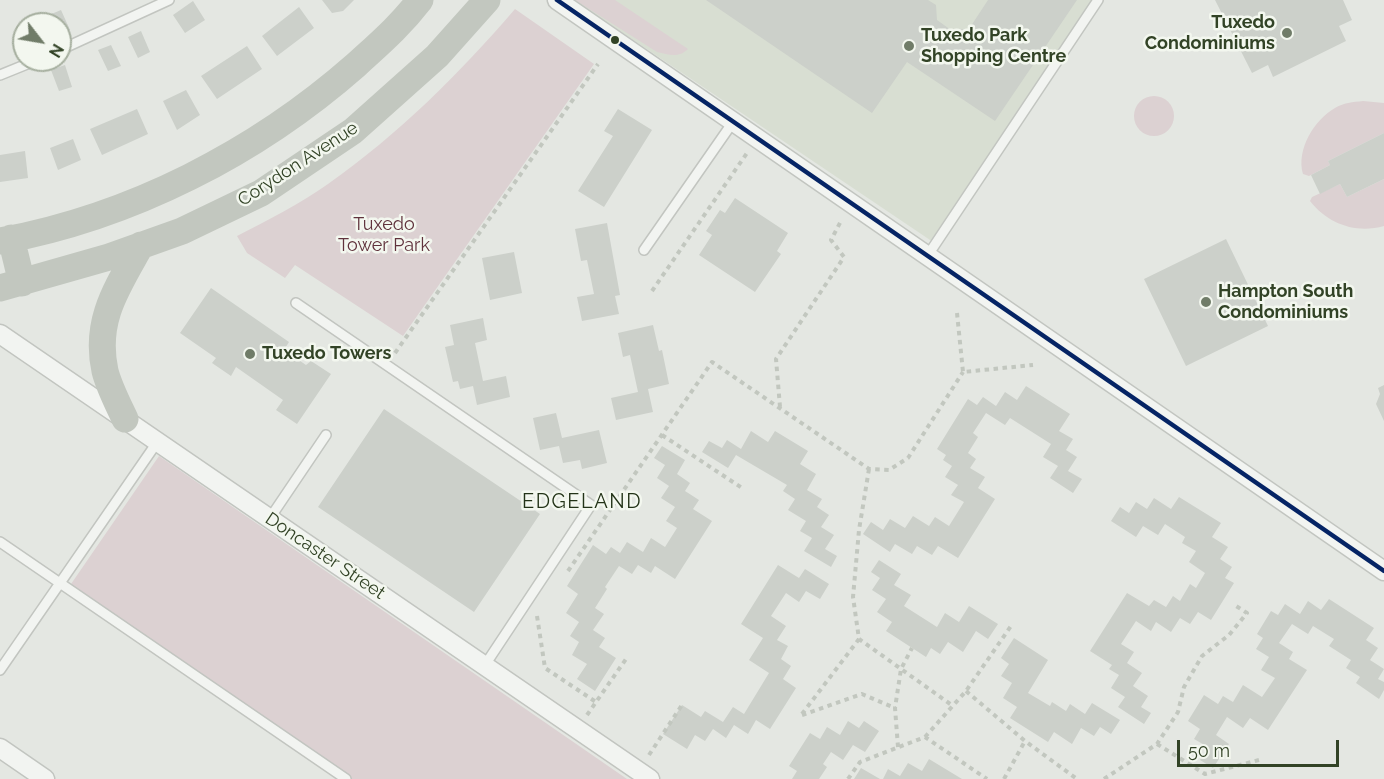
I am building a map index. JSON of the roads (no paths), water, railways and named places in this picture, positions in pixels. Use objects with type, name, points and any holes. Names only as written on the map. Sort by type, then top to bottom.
[{"type":"main road","points":[[11,286],[6,239],[87,220],[158,191],[237,153],[320,96],[403,23],[420,0]]},
{"type":"main road","name":"Corydon Avenue","points":[[11,286],[182,231],[261,193],[353,131],[437,56],[487,0]]},
{"type":"main road","points":[[125,419],[106,374],[103,336],[106,310],[141,245]]},
{"type":"street","points":[[557,0],[1384,571]]},
{"type":"street","name":"Doncaster Street","points":[[0,334],[644,775]]},
{"type":"street","points":[[0,748],[45,779]]},
{"type":"lane","points":[[72,44],[169,0]]},
{"type":"lane","points":[[928,255],[1098,0]]},
{"type":"lane","points":[[644,250],[734,122]]},
{"type":"lane","points":[[296,303],[591,505],[485,665]]},
{"type":"lane","points":[[270,518],[326,435]]},
{"type":"lane","points":[[0,670],[158,441]]},
{"type":"lane","points":[[0,542],[346,779]]},
{"type":"place","name":"Tuxedo Condominiums","points":[[1287,33]]},
{"type":"place","name":"Tuxedo Park Shopping Centre","points":[[909,46]]},
{"type":"place","name":"Hampton South Condominiums","points":[[1206,302]]},
{"type":"place","name":"Tuxedo Towers","points":[[250,354]]},
{"type":"district","name":"EDGELAND","points":[[582,502]]},
{"type":"park label","name":"Tuxedo Tower Park","points":[[384,235]]}]
